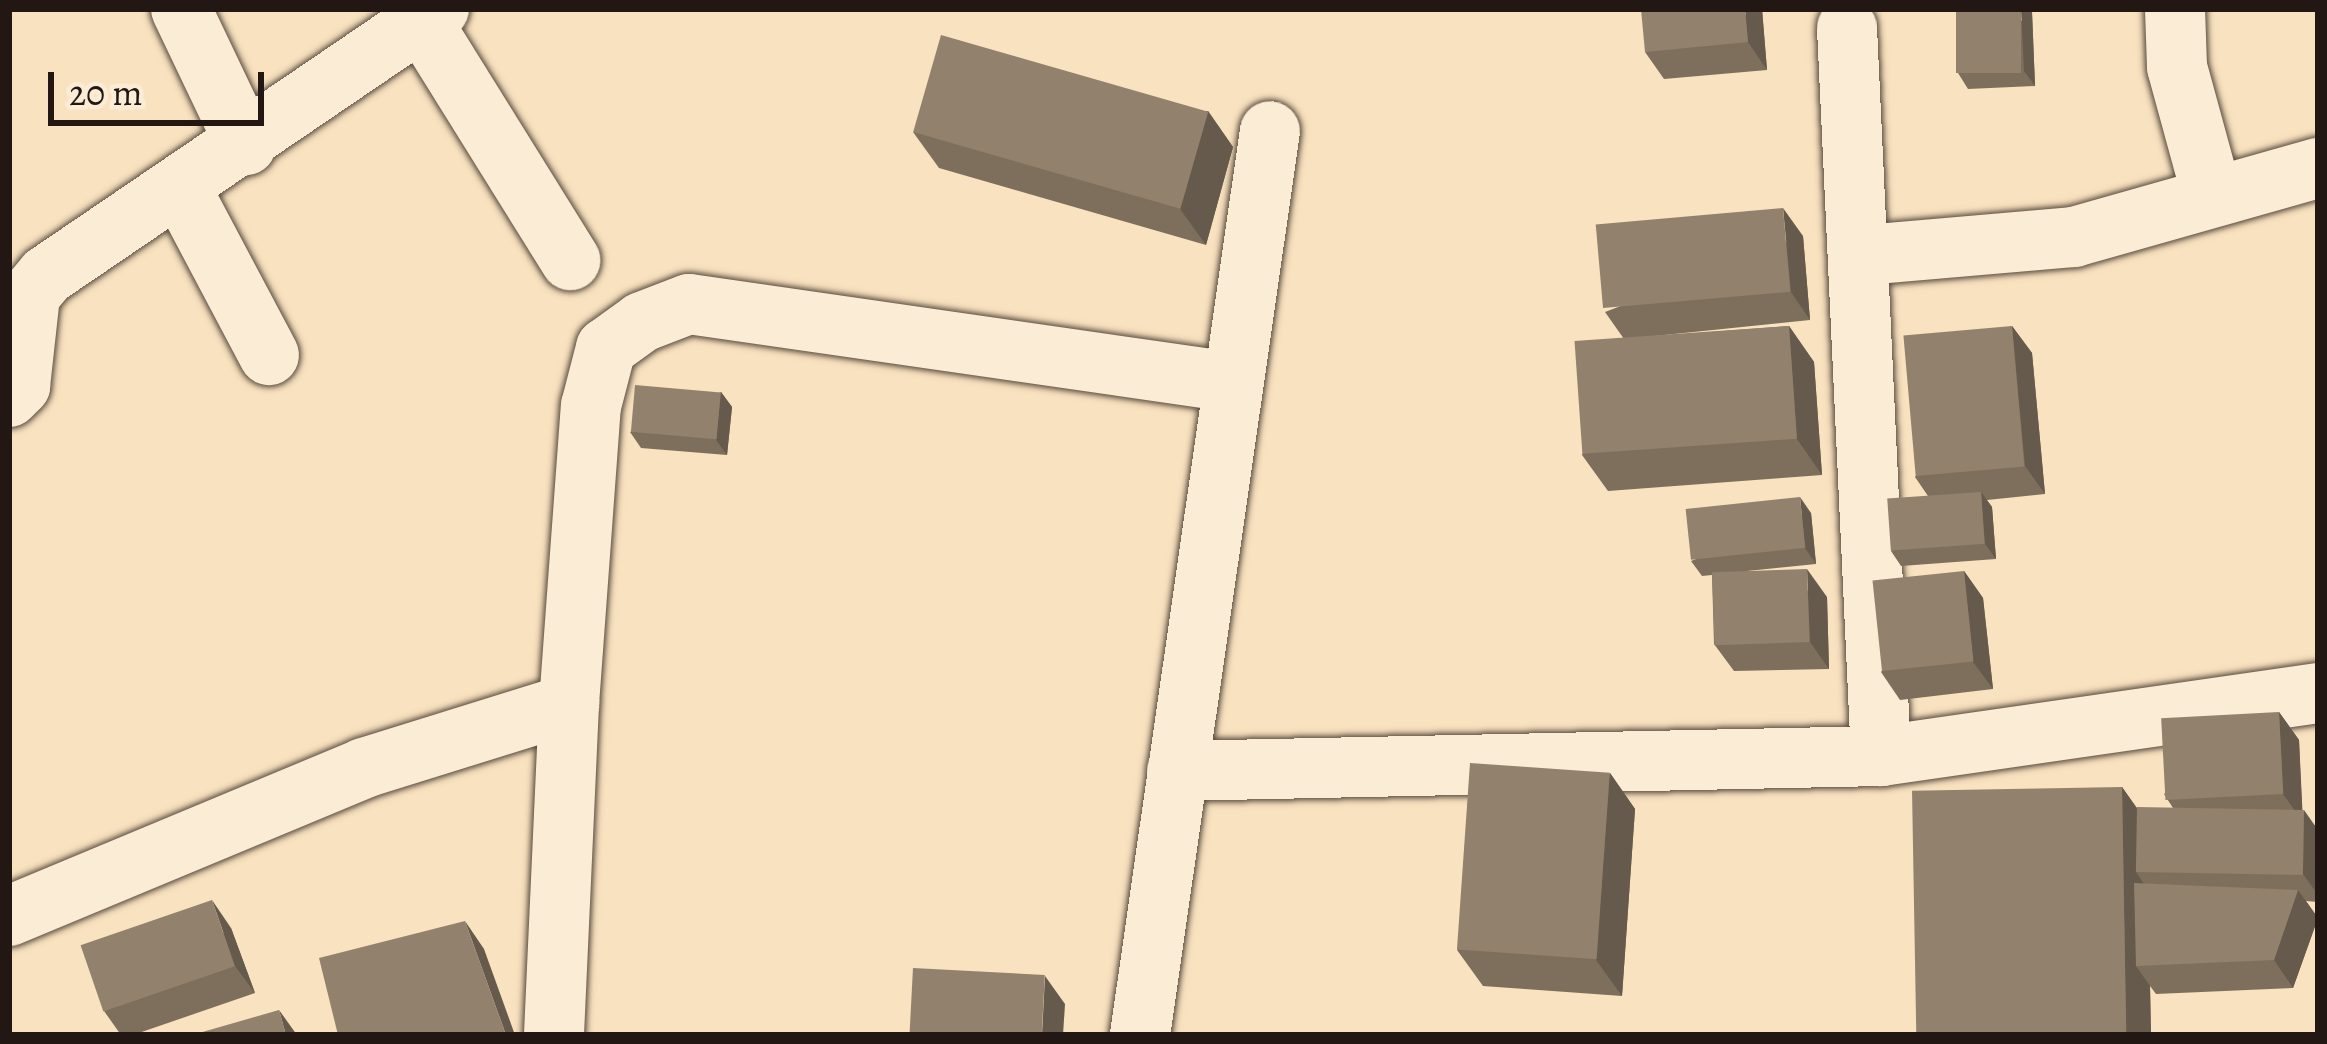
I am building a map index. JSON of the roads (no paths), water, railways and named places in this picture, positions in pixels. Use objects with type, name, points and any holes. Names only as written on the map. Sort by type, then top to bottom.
[{"type":"street","points":[[181,9],[246,145]]},
{"type":"street","points":[[2175,9],[2177,67],[2211,191]]},
{"type":"street","points":[[9,397],[20,386],[30,295],[426,15],[570,260]]},
{"type":"street","points":[[1847,28],[1864,255],[1881,756]]},
{"type":"street","points":[[1140,1035],[1270,131]]},
{"type":"street","points":[[1864,255],[2074,237],[2211,191],[2318,168]]},
{"type":"street","points":[[181,189],[269,356]]},
{"type":"street","points":[[554,1035],[569,704],[591,406],[606,348],[642,322],[689,304],[1231,382]]},
{"type":"street","points":[[1177,771],[1881,756],[2318,693]]},
{"type":"street","points":[[9,916],[364,768],[569,704]]}]
